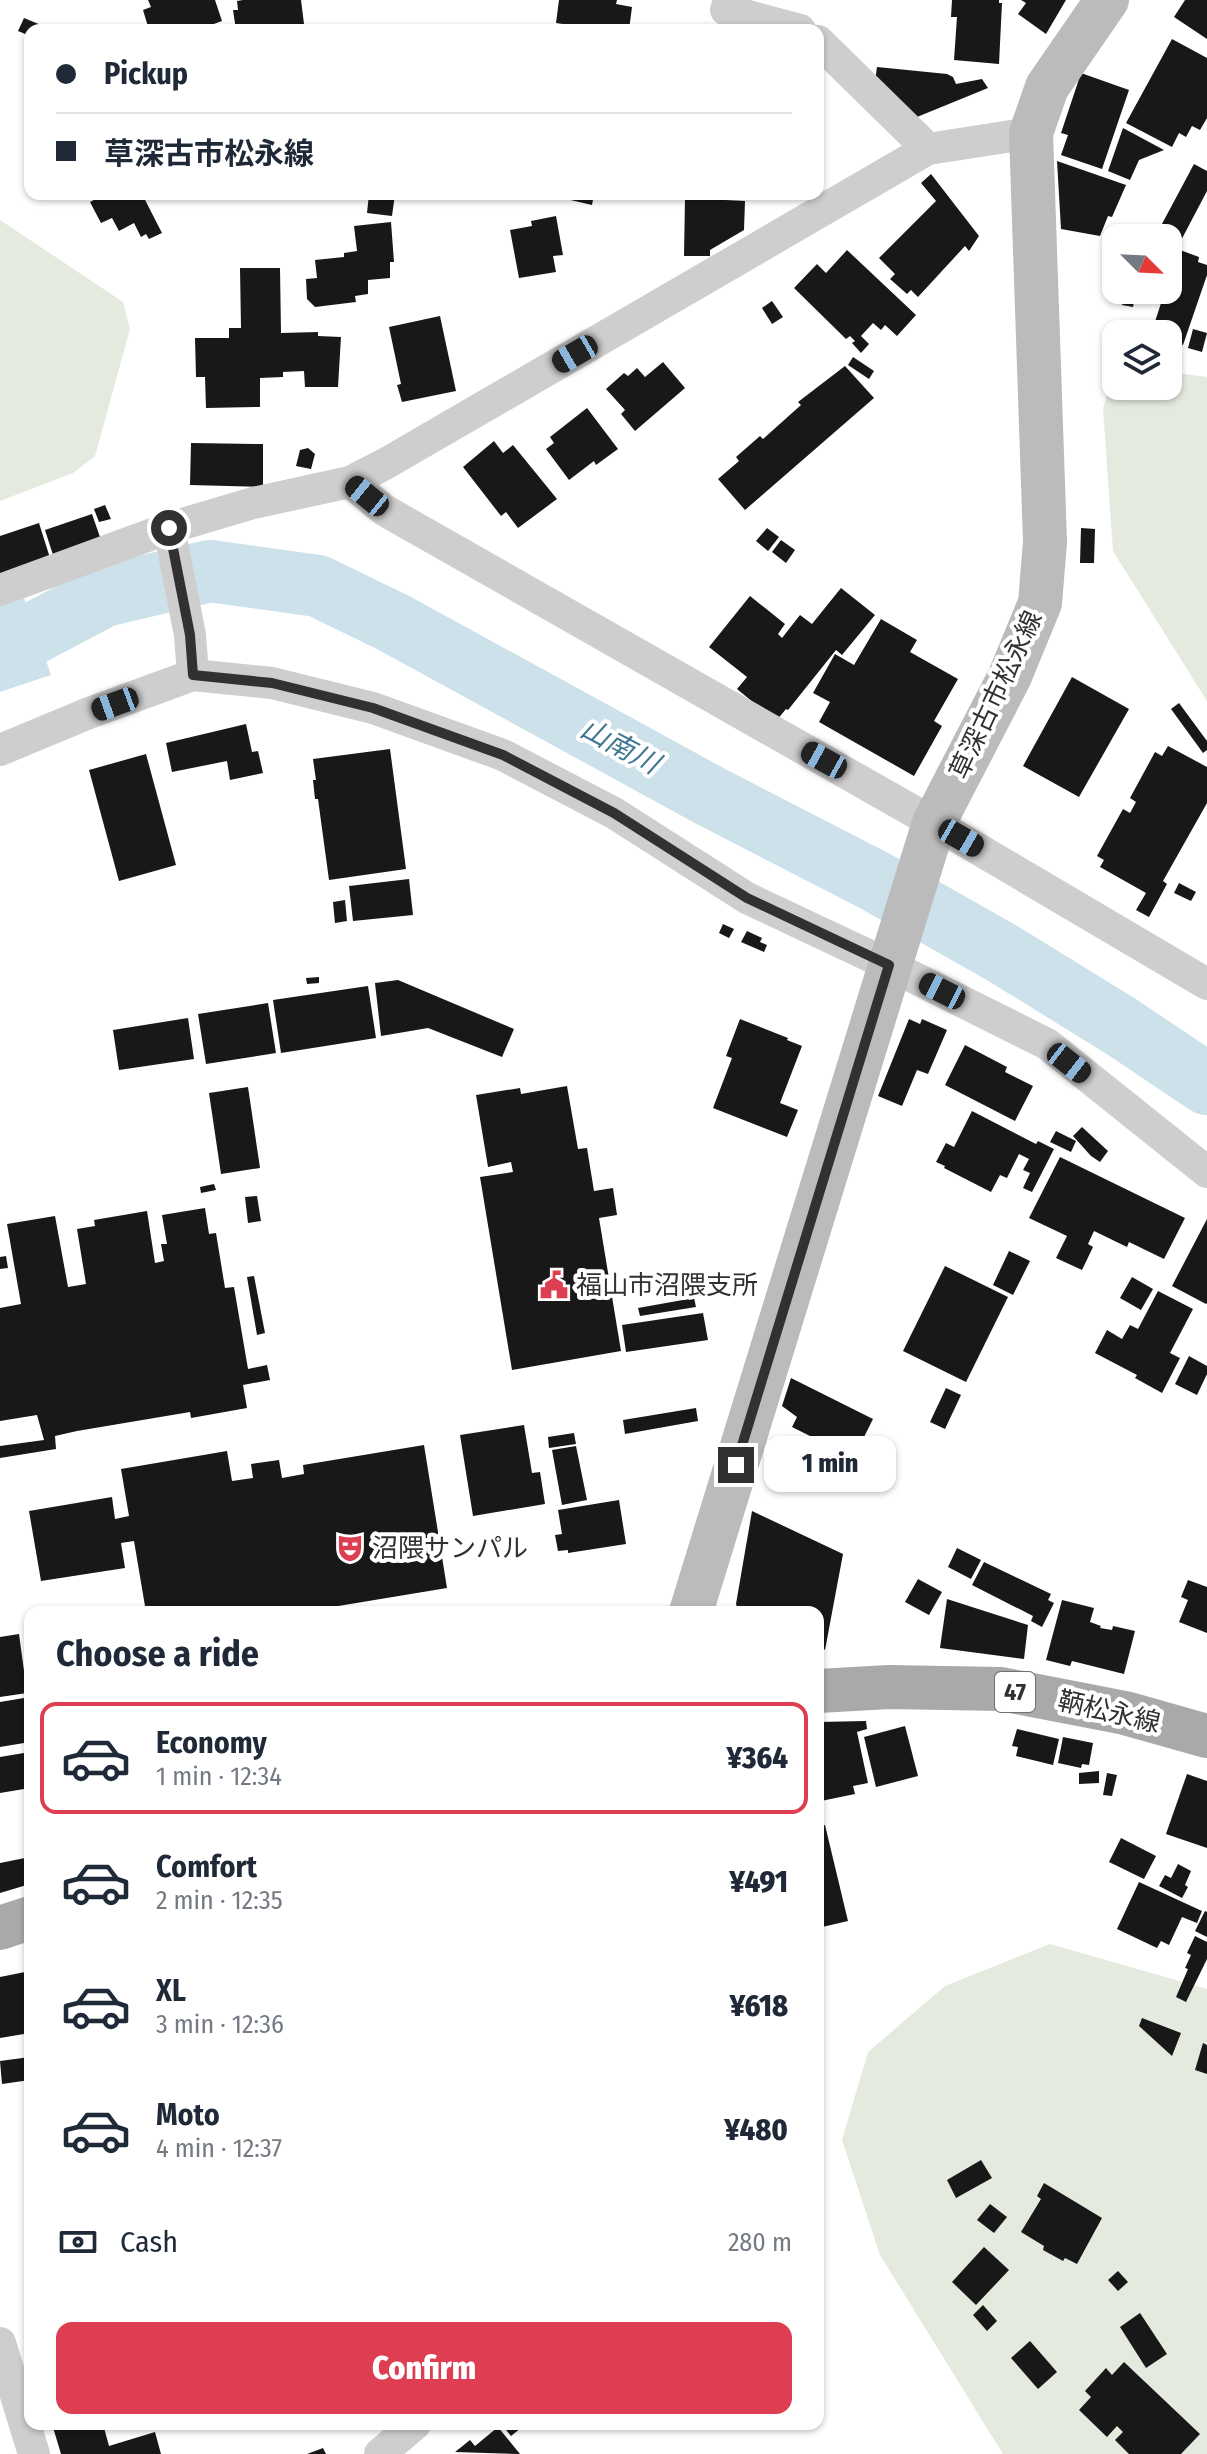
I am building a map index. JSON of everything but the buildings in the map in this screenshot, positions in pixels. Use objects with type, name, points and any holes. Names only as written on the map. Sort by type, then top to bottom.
[{"type":"main road","name":"草深古市松永線","points":[[693,1606],[932,831],[1010,676],[1040,603],[1045,542],[1031,133],[1047,87],[1107,0]]},
{"type":"main road","name":"鞆松永線","points":[[824,1691],[889,1687],[1001,1689],[1125,1713],[1207,1736]]},
{"type":"main road","points":[[0,1928],[24,1920]]},
{"type":"street","points":[[729,0],[726,10],[778,24]]},
{"type":"street","points":[[824,47],[928,149]]},
{"type":"street","points":[[0,590],[170,537],[253,503],[350,482],[928,149],[1031,133]]},
{"type":"street","points":[[350,482],[384,510],[932,831],[1207,984]]},
{"type":"street","points":[[170,537],[190,635],[193,675]]},
{"type":"street","points":[[0,750],[193,675],[272,683],[373,708],[503,755],[614,813],[747,898],[893,953],[1047,1044],[1207,1172]]},
{"type":"street","points":[[0,2343],[24,2421]]},
{"type":"street","points":[[27,2430],[34,2454]]},
{"type":"street","points":[[380,2454],[408,2430]]},
{"type":"shaded area","points":[[0,220],[123,302],[130,329],[95,456],[73,473],[0,501]]},
{"type":"shaded area","points":[[1182,374],[1207,377],[1207,701],[1113,551],[1103,408],[1106,400],[1182,400]]},
{"type":"shaded area","points":[[1050,1944],[1207,1989],[1207,2454],[1003,2454],[880,2255],[842,2140],[868,2052],[945,1986]]},
{"type":"water","points":[[22,592],[51,675],[0,692],[0,602]]},
{"type":"waterway","name":"山南川","points":[[0,651],[104,596],[210,571],[318,586],[394,623],[710,796],[875,881],[1002,953],[1207,1084]]},
{"type":"place","name":"福山市沼隈支所","points":[[554,1285]]},
{"type":"place","name":"沼隈サンパル","points":[[350,1548]]},
{"type":"route","points":[[169,528],[190,635],[193,675],[272,683],[373,708],[503,755],[614,813],[747,898],[889,965],[736,1465]]}]
